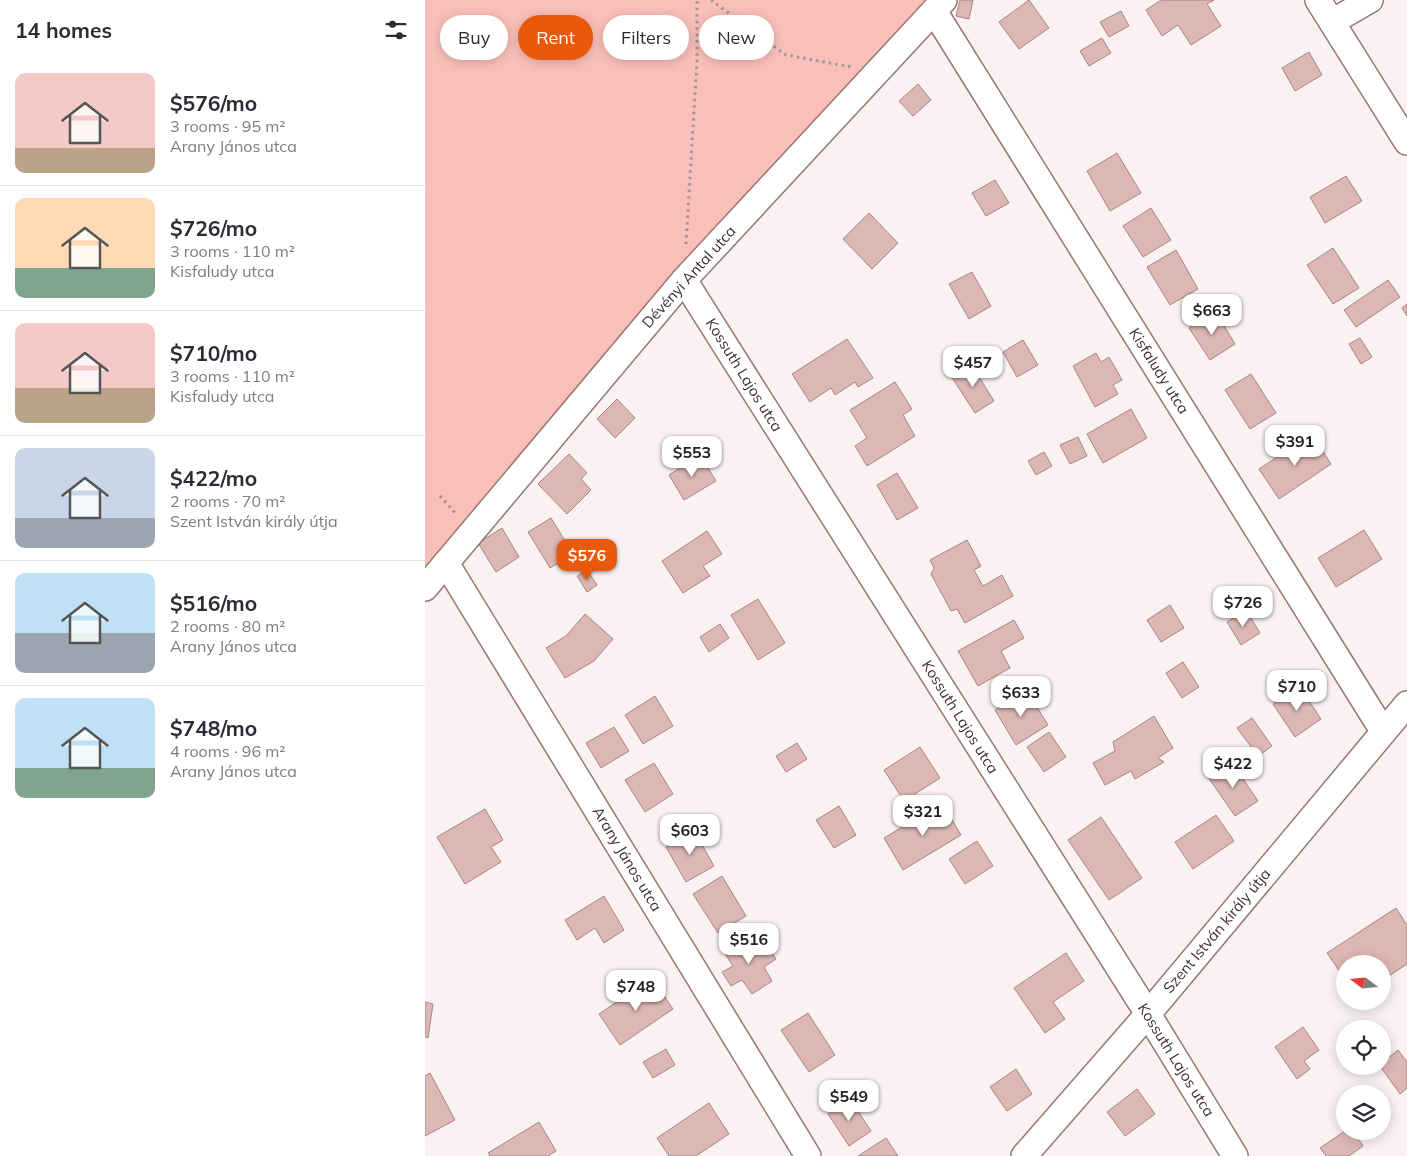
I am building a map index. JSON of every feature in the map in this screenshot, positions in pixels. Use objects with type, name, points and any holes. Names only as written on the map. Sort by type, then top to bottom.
[{"type":"street","points":[[1318,0],[1407,142]]},
{"type":"street","points":[[1333,22],[1370,0]]},
{"type":"street","name":"Dévényi Antal utca","points":[[425,588],[684,280],[939,6]]},
{"type":"street","name":"Kisfaludy utca","points":[[939,6],[1383,731]]},
{"type":"street","name":"Kossuth Lajos utca","points":[[684,280],[1148,1014],[1235,1156]]},
{"type":"street","name":"Arany János utca","points":[[446,563],[808,1156]]},
{"type":"street","name":"Szent István király útja","points":[[1024,1156],[1148,1014],[1407,704]]},
{"type":"path","points":[[684,280],[697,62],[697,0]]},
{"type":"path","points":[[711,0],[786,55],[878,71]]},
{"type":"shaded area","points":[[425,0],[944,0],[425,587]]},
{"type":"building","points":[[960,0],[973,0],[969,19],[956,16]]},
{"type":"building","points":[[1029,0],[1049,28],[1019,49],[999,22]]},
{"type":"building","points":[[1161,0],[1214,0],[1207,4],[1221,26],[1191,45],[1178,25],[1162,36],[1146,10]]},
{"type":"building","points":[[1121,11],[1129,26],[1109,37],[1100,22]]},
{"type":"building","points":[[1102,38],[1111,53],[1089,66],[1080,51]]},
{"type":"building","points":[[1309,52],[1322,75],[1295,91],[1282,68]]},
{"type":"building","points":[[918,84],[931,100],[913,116],[899,101]]},
{"type":"building","points":[[1117,153],[1141,193],[1110,211],[1087,171]]},
{"type":"building","points":[[1346,176],[1362,201],[1325,223],[1310,197]]},
{"type":"building","points":[[995,180],[1009,203],[986,216],[972,193]]},
{"type":"building","points":[[1151,208],[1171,240],[1143,257],[1123,226]]},
{"type":"building","points":[[869,213],[898,243],[872,269],[843,239]]},
{"type":"building","points":[[1333,248],[1359,288],[1333,304],[1307,265]]},
{"type":"building","points":[[1176,250],[1198,289],[1170,305],[1147,267]]},
{"type":"building","points":[[972,272],[991,306],[969,319],[949,284]]},
{"type":"building","points":[[1388,280],[1400,297],[1356,327],[1344,310]]},
{"type":"building","points":[[1407,304],[1407,316],[1402,308]]},
{"type":"building","points":[[1215,311],[1235,344],[1210,360],[1189,328]]},
{"type":"building","points":[[1360,338],[1372,357],[1361,364],[1349,344]]},
{"type":"building","points":[[847,339],[873,378],[858,387],[855,382],[835,395],[831,388],[810,402],[792,374]]},
{"type":"building","points":[[1023,340],[1038,365],[1017,377],[1003,352]]},
{"type":"building","points":[[1096,353],[1101,362],[1109,357],[1122,380],[1113,385],[1118,394],[1095,407],[1073,366]]},
{"type":"building","points":[[971,364],[994,401],[975,413],[951,376]]},
{"type":"building","points":[[1251,374],[1276,413],[1250,429],[1225,390]]},
{"type":"building","points":[[895,382],[912,409],[903,415],[915,436],[867,466],[855,446],[867,438],[850,410]]},
{"type":"building","points":[[617,399],[635,418],[615,438],[597,419]]},
{"type":"building","points":[[1131,409],[1147,438],[1103,463],[1087,434]]},
{"type":"building","points":[[1312,434],[1331,464],[1279,499],[1259,469]]},
{"type":"building","points":[[1078,437],[1087,456],[1070,464],[1060,445]]},
{"type":"building","points":[[1044,452],[1052,466],[1036,475],[1028,461]]},
{"type":"building","points":[[569,454],[587,473],[581,479],[591,490],[567,514],[538,484]]},
{"type":"building","points":[[700,455],[716,481],[684,500],[669,475]]},
{"type":"building","points":[[897,473],[918,508],[897,520],[877,485]]},
{"type":"building","points":[[551,518],[573,554],[550,568],[528,532]]},
{"type":"building","points":[[502,528],[519,557],[496,572],[478,543]]},
{"type":"building","points":[[1364,530],[1382,559],[1336,587],[1318,558]]},
{"type":"building","points":[[707,531],[722,554],[703,566],[710,576],[683,593],[662,561]]},
{"type":"building","points":[[967,540],[981,566],[974,570],[983,586],[1002,575],[1013,596],[965,623],[957,609],[951,611],[931,574],[934,568],[930,560]]},
{"type":"building","points":[[587,570],[597,585],[587,592],[577,576]]},
{"type":"building","points":[[758,599],[785,643],[758,660],[731,615]]},
{"type":"building","points":[[1170,605],[1184,628],[1161,642],[1147,620]]},
{"type":"building","points":[[1246,610],[1260,633],[1241,645],[1227,622]]},
{"type":"building","points":[[585,614],[613,639],[594,661],[565,678],[546,648],[566,636]]},
{"type":"building","points":[[1014,620],[1024,638],[1001,651],[1010,668],[978,686],[958,651]]},
{"type":"building","points":[[720,624],[729,638],[709,652],[700,637]]},
{"type":"building","points":[[1183,662],[1199,687],[1182,698],[1166,673]]},
{"type":"building","points":[[1299,686],[1321,719],[1295,737],[1273,704]]},
{"type":"building","points":[[1027,691],[1048,725],[1016,745],[995,710]]},
{"type":"building","points":[[655,696],[673,726],[643,744],[625,715]]},
{"type":"building","points":[[1154,716],[1173,748],[1158,758],[1164,762],[1135,779],[1131,771],[1105,785],[1093,763],[1115,751],[1113,742]]},
{"type":"building","points":[[1252,718],[1272,746],[1258,756],[1237,728]]},
{"type":"building","points":[[614,727],[629,751],[601,768],[586,743]]},
{"type":"building","points":[[1049,732],[1066,757],[1044,772],[1027,747]]},
{"type":"building","points":[[797,743],[807,759],[786,772],[776,756]]},
{"type":"building","points":[[920,747],[940,778],[904,801],[884,770]]},
{"type":"building","points":[[1231,761],[1258,801],[1235,816],[1208,777]]},
{"type":"building","points":[[654,763],[673,794],[645,812],[625,780]]},
{"type":"building","points":[[942,803],[961,835],[903,870],[884,838]]},
{"type":"building","points":[[839,806],[856,835],[834,848],[816,820]]},
{"type":"building","points":[[485,809],[503,840],[491,847],[501,862],[465,884],[437,837]]},
{"type":"building","points":[[1216,815],[1234,841],[1193,869],[1175,842]]},
{"type":"building","points":[[1101,817],[1142,878],[1109,900],[1068,840]]},
{"type":"building","points":[[694,831],[714,866],[686,882],[666,847]]},
{"type":"building","points":[[977,841],[993,866],[965,884],[949,859]]},
{"type":"building","points":[[722,876],[746,916],[718,933],[693,894]]},
{"type":"building","points":[[604,896],[624,930],[604,943],[595,928],[577,940],[565,920]]},
{"type":"building","points":[[1396,908],[1407,925],[1407,964],[1391,975],[1391,955],[1336,955],[1336,966],[1327,953]]},
{"type":"building","points":[[747,936],[757,951],[767,945],[776,959],[764,967],[772,981],[752,994],[742,980],[731,986],[722,972],[733,966],[724,952]]},
{"type":"building","points":[[1066,953],[1084,981],[1053,1002],[1065,1019],[1045,1033],[1014,988]]},
{"type":"building","points":[[652,978],[673,1009],[620,1045],[599,1014]]},
{"type":"building","points":[[425,1002],[433,1004],[428,1038],[425,1037]]},
{"type":"building","points":[[808,1013],[835,1055],[809,1072],[781,1030]]},
{"type":"building","points":[[1303,1027],[1319,1050],[1304,1061],[1310,1069],[1297,1079],[1275,1047]]},
{"type":"building","points":[[666,1049],[675,1065],[653,1078],[643,1062]]},
{"type":"building","points":[[1398,1050],[1407,1062],[1407,1088],[1400,1094],[1386,1075],[1391,1075],[1391,1056]]},
{"type":"building","points":[[1016,1069],[1032,1094],[1007,1111],[990,1087]]},
{"type":"building","points":[[430,1073],[455,1120],[425,1136],[425,1076]]},
{"type":"building","points":[[1137,1089],[1155,1114],[1125,1136],[1107,1112]]},
{"type":"building","points":[[850,1099],[871,1131],[849,1146],[828,1114]]},
{"type":"building","points":[[709,1103],[729,1134],[696,1156],[669,1156],[657,1138]]},
{"type":"building","points":[[539,1122],[556,1151],[548,1156],[490,1156],[488,1153]]},
{"type":"building","points":[[1336,1137],[1336,1140],[1359,1140],[1363,1146],[1349,1156],[1326,1156],[1320,1148]]},
{"type":"building","points":[[886,1138],[898,1156],[858,1156]]}]
